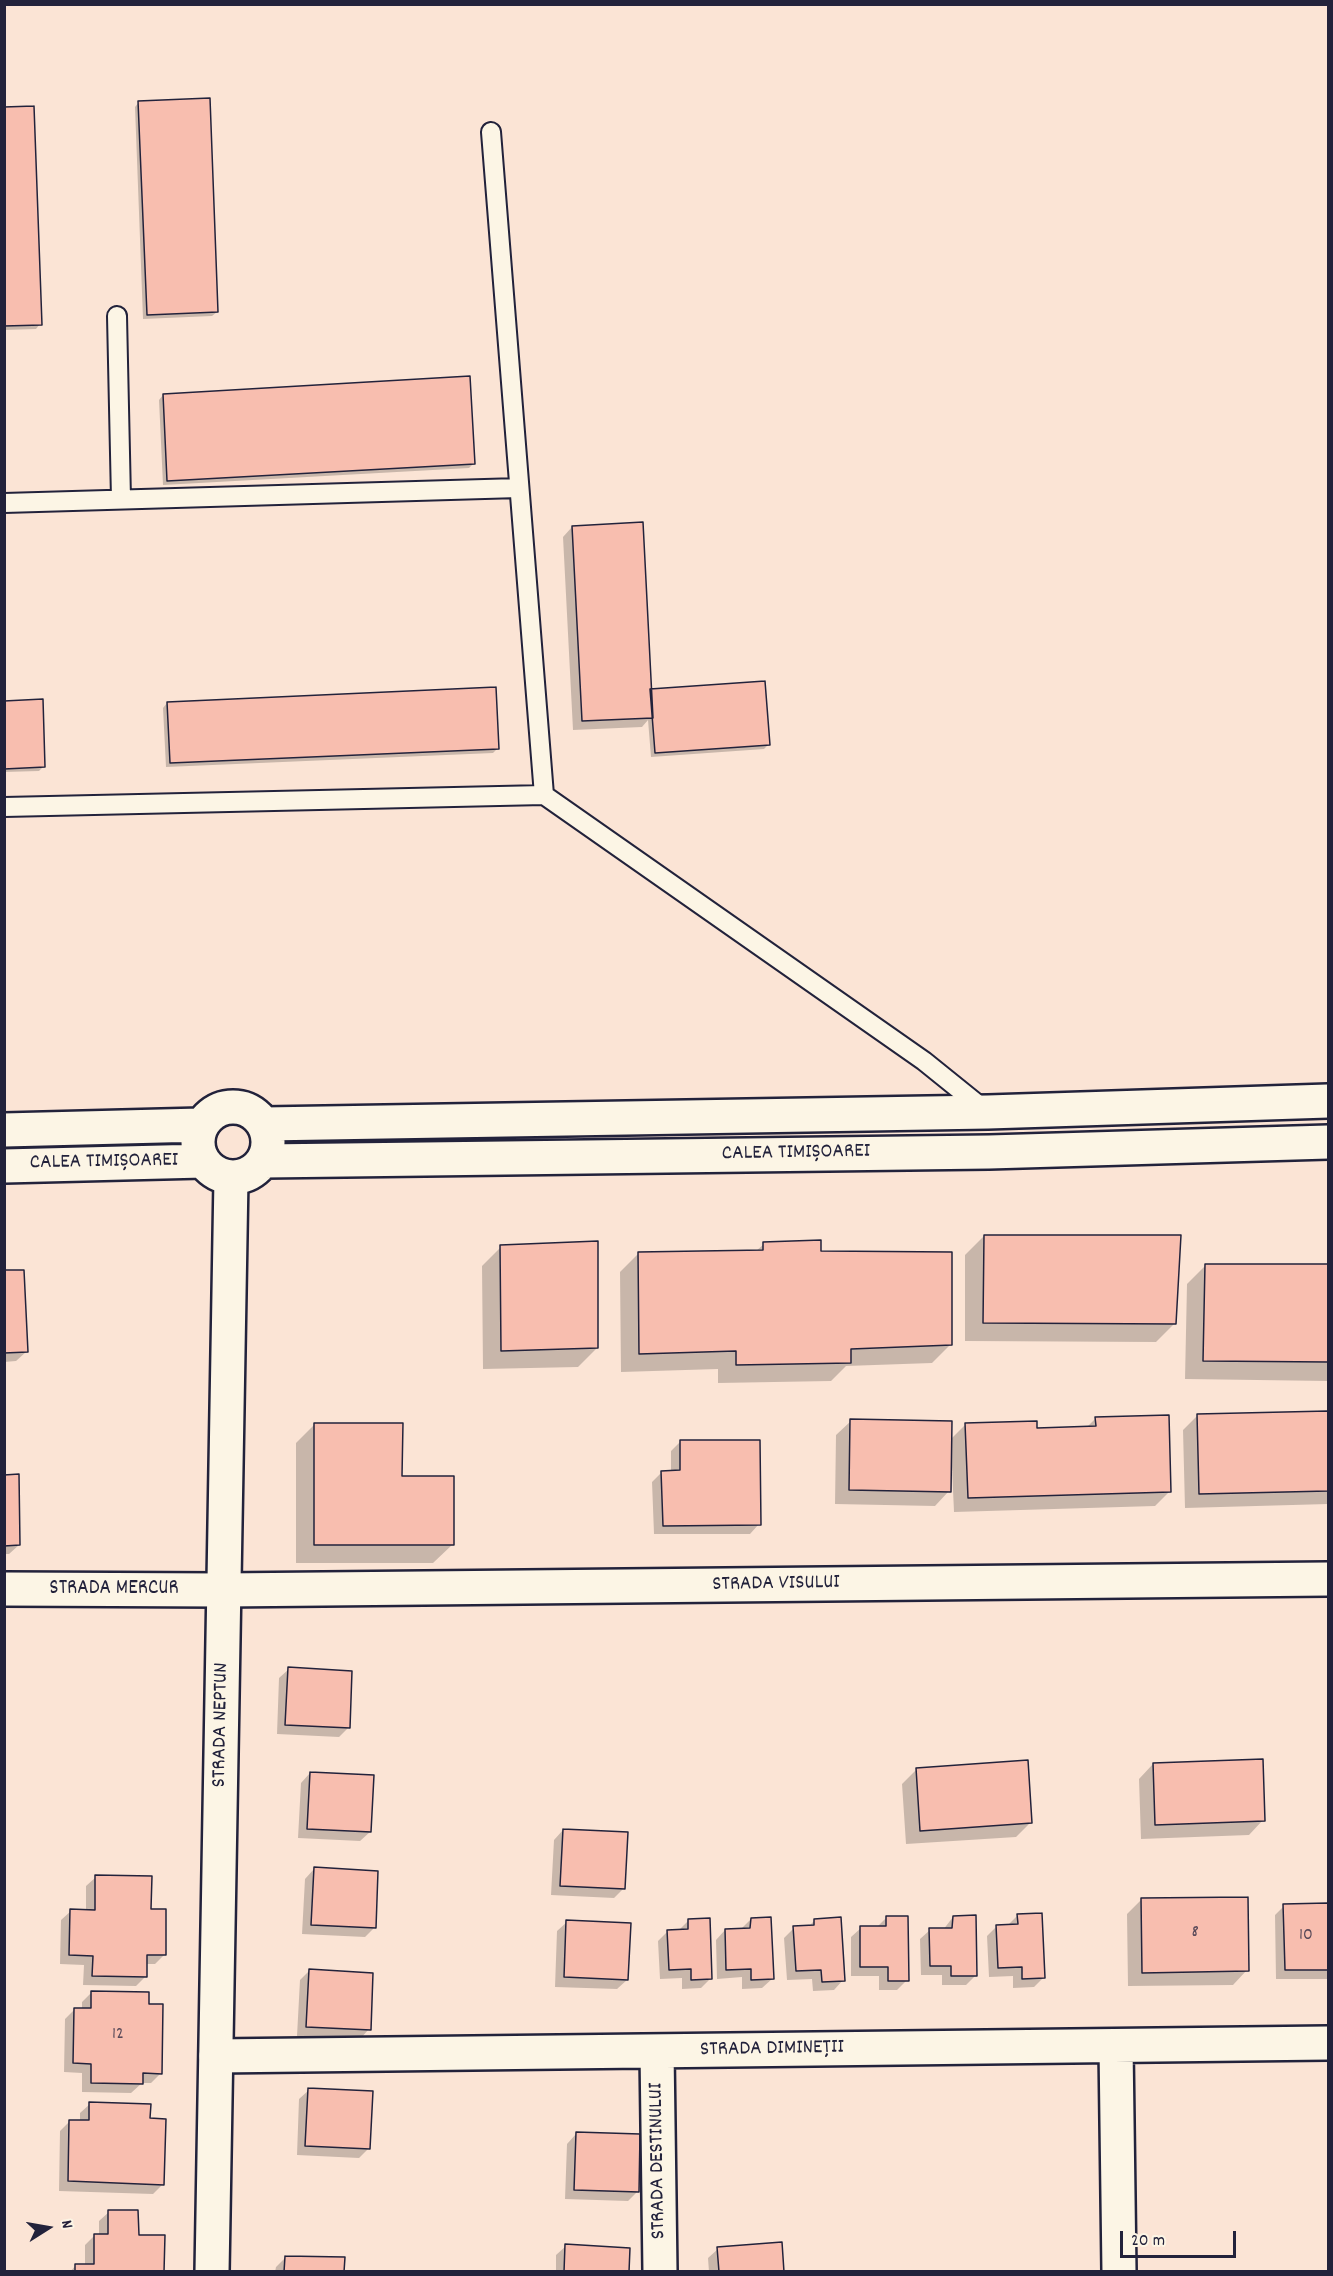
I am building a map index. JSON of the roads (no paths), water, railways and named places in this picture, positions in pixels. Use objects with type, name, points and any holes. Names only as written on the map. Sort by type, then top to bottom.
[{"type":"street","name":"CALEA TIMIȘOAREI","points":[[264,1124],[988,1112],[1329,1101]]},
{"type":"street","points":[[233,1106],[251,1110],[264,1124],[269,1143],[264,1161],[250,1174],[231,1178],[215,1173],[203,1161],[197,1143],[201,1125],[214,1111],[233,1106]]},
{"type":"street","name":"CALEA TIMIȘOAREI","points":[[4,1130],[201,1125]]},
{"type":"street","name":"CALEA TIMIȘOAREI","points":[[264,1161],[989,1152],[1329,1142]]},
{"type":"street","name":"CALEA TIMIȘOAREI","points":[[4,1166],[203,1161]]},
{"type":"street","name":"STRADA NEPTUN","points":[[212,2271],[231,1178]]},
{"type":"street","name":"STRADA VISULUI","points":[[224,1590],[1329,1579]]},
{"type":"street","name":"STRADA MERCUR","points":[[4,1589],[224,1590]]},
{"type":"street","name":"STRADA DIMINEȚII","points":[[216,2056],[1329,2043]]},
{"type":"street","points":[[1116,2046],[1119,2271]]},
{"type":"street","name":"STRADA DESTINULUI","points":[[657,2051],[660,2271]]},
{"type":"lane","points":[[490,132],[544,795]]},
{"type":"lane","points":[[117,316],[122,499]]},
{"type":"lane","points":[[4,503],[519,488]]},
{"type":"lane","points":[[4,807],[544,795],[924,1061],[988,1112]]}]
